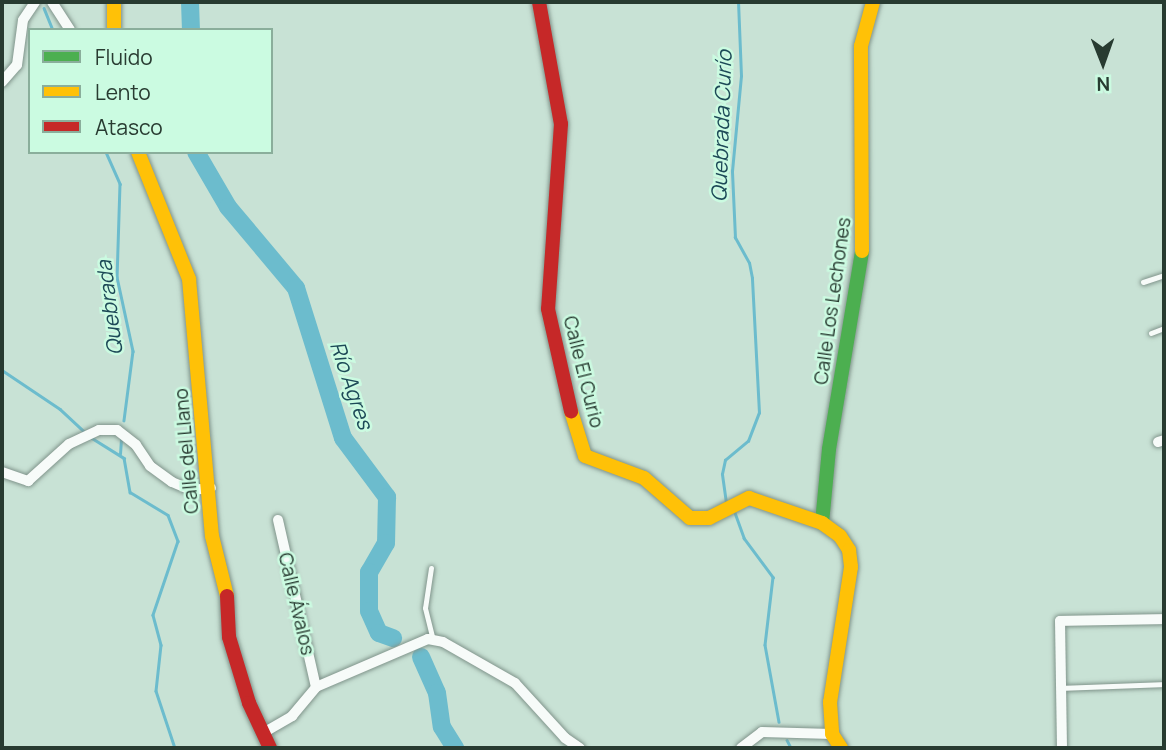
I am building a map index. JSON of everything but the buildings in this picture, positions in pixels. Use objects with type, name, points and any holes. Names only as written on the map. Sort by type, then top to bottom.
[{"type":"street","points":[[2,82],[17,65],[23,20],[35,2]]},
{"type":"street","points":[[52,2],[68,28]]},
{"type":"street","points":[[114,2],[114,28]]},
{"type":"street","name":"Calle El Curio","points":[[539,2],[561,124],[548,309],[559,374],[585,456],[644,478],[695,519],[709,518],[749,498],[822,523],[840,536],[851,557],[847,618],[830,702],[832,734]]},
{"type":"street","name":"Calle Los Lechones","points":[[822,523],[829,449],[862,257],[861,46],[873,2]]},
{"type":"street","name":"Calle del Llano","points":[[139,154],[189,279],[211,488],[212,536],[226,588],[232,654],[270,748]]},
{"type":"street","points":[[2,472],[28,481],[69,444],[99,430],[117,430],[136,445],[149,466],[172,482],[191,490],[211,488]]},
{"type":"street","name":"Calle Ávalos","points":[[278,520],[316,687]]},
{"type":"street","points":[[1062,748],[1060,621],[1164,619]]},
{"type":"street","points":[[263,733],[292,716],[316,687],[433,639],[515,683],[565,738],[580,748]]},
{"type":"street","points":[[741,748],[762,732],[832,734],[841,748]]},
{"type":"lane","points":[[1143,282],[1164,275]]},
{"type":"lane","points":[[1151,333],[1164,328]]},
{"type":"lane","points":[[431,568],[425,608],[433,639]]},
{"type":"lane","points":[[1061,688],[1164,684]]},
{"type":"waterway","name":"Río Agres","points":[[190,2],[191,28]]},
{"type":"waterway","name":"Quebrada Curío","points":[[726,503],[722,474],[725,460],[748,441],[759,413],[752,278],[749,263],[735,238],[732,171],[741,76],[738,2]]},
{"type":"waterway","name":"Quebrada","points":[[44,8],[52,28]]},
{"type":"waterway","name":"Quebrada","points":[[107,154],[120,184],[117,277],[133,351],[124,420]]},
{"type":"waterway","name":"Río Agres","points":[[197,154],[228,207],[296,288],[343,438],[387,497],[386,543],[369,572],[369,611],[379,633],[393,638]]},
{"type":"waterway","points":[[2,370],[60,409],[85,432]]},
{"type":"waterway","points":[[92,438],[124,458],[130,492],[168,515],[178,541],[153,615],[161,645],[156,691],[175,748]]},
{"type":"waterway","points":[[120,454],[121,440]]},
{"type":"waterway","name":"Quebrada Curío","points":[[734,510],[744,538],[773,577],[765,645],[779,722]]},
{"type":"waterway","name":"Río Agres","points":[[421,657],[437,693],[442,727],[455,748]]},
{"type":"waterway","name":"Quebrada Curío","points":[[787,740],[791,748]]},
{"type":"traffic: fast","points":[[822,523],[829,449],[862,251]]},
{"type":"traffic: slow","points":[[114,2],[114,28]]},
{"type":"traffic: slow","points":[[862,251],[861,46],[873,2]]},
{"type":"traffic: slow","points":[[139,154],[189,279],[212,536],[227,596]]},
{"type":"traffic: slow","points":[[571,411],[585,456],[644,478],[690,518],[709,518],[749,498],[822,523],[840,536],[849,550],[851,567],[830,702],[832,734],[841,748]]},
{"type":"traffic: jam","points":[[539,2],[561,124],[548,309],[571,411]]},
{"type":"traffic: jam","points":[[227,596],[229,637],[249,703],[270,748]]}]
